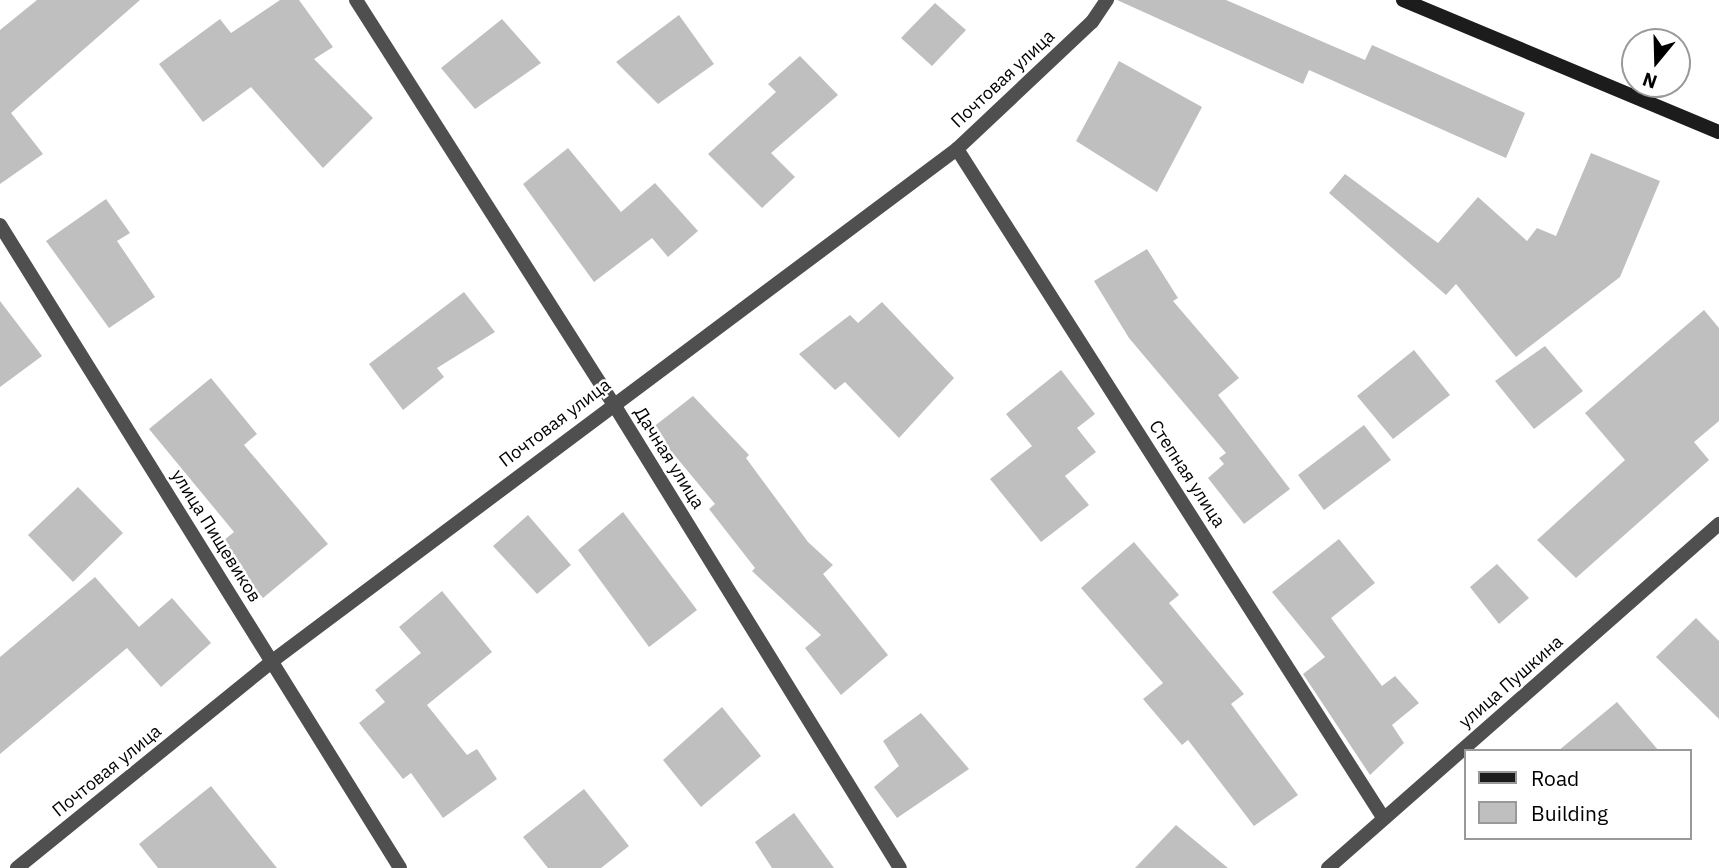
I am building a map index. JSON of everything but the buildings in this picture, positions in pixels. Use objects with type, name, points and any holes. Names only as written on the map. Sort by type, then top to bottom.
[{"type":"main road","points":[[1403,0],[1719,132]]},
{"type":"street","name":"Дачная улица","points":[[356,0],[613,403],[900,868]]},
{"type":"street","name":"Почтовая улица","points":[[17,868],[271,662],[613,403],[957,149],[1092,22],[1107,0]]},
{"type":"street","name":"Степная улица","points":[[957,149],[1384,820]]},
{"type":"street","name":"улица Пищевиков","points":[[0,225],[400,868]]},
{"type":"street","name":"улица Пушкина","points":[[1464,749],[1719,524]]},
{"type":"street","name":"улица Пушкина","points":[[1328,868],[1464,749]]}]
